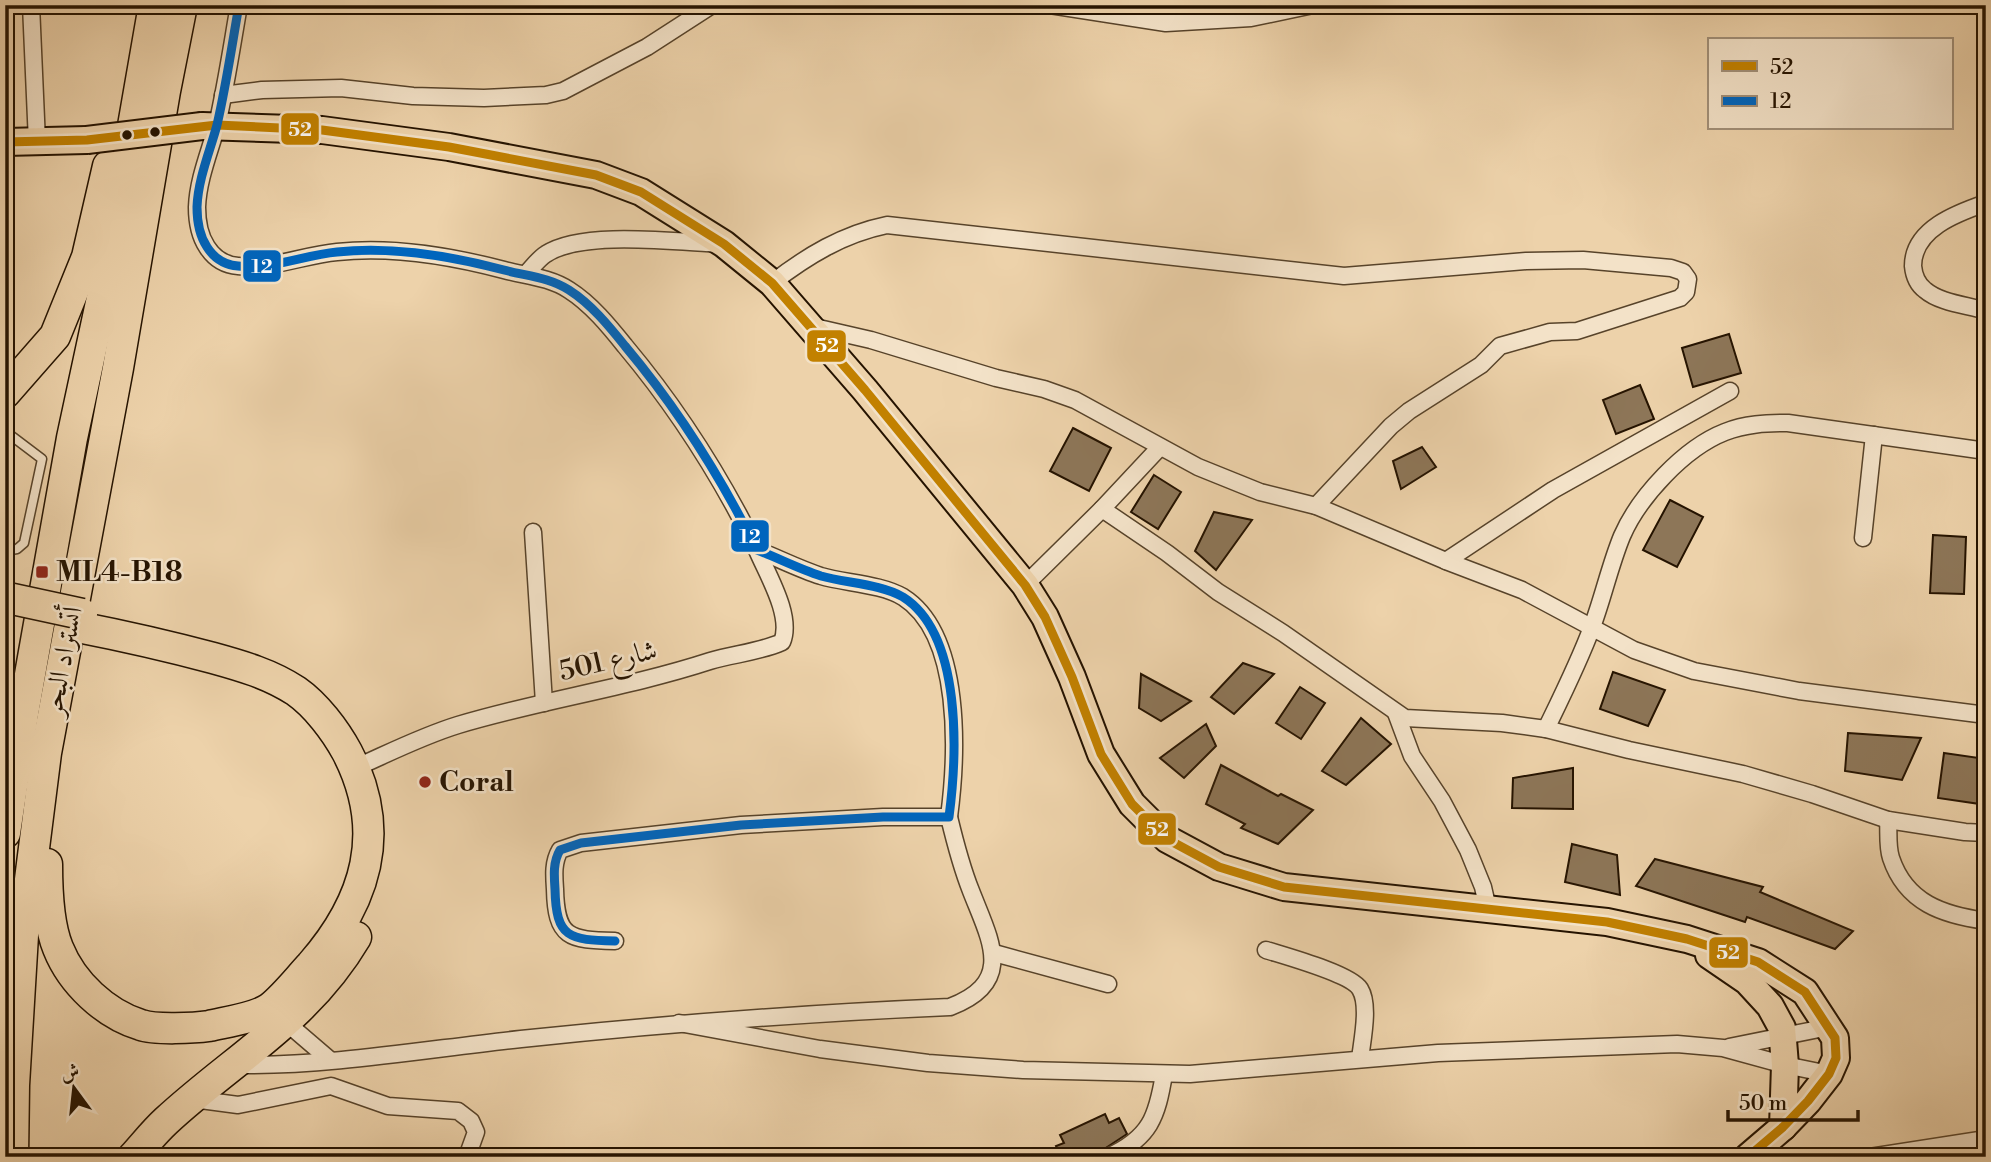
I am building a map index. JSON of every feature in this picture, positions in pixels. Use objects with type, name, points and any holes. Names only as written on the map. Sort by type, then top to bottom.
[{"type":"highway","name":"أتستراد البحر","points":[[5,833],[63,447],[108,270],[154,5]]},
{"type":"highway","name":"أتستراد البحر","points":[[13,1157],[14,1085],[23,935],[46,753],[118,368],[181,5]]},
{"type":"highway","points":[[5,393],[55,336],[87,257],[105,174],[148,39]]},
{"type":"highway","points":[[6,603],[262,672],[298,692],[364,764],[364,794],[370,845],[365,873],[350,909],[278,1016],[234,1065],[165,1121],[133,1157]]},
{"type":"highway","points":[[46,753],[47,896],[57,948],[74,975],[97,1002],[142,1026],[196,1028],[278,1016]]},
{"type":"main road","points":[[5,142],[87,140],[209,126],[322,130],[449,147],[596,175],[641,192],[724,244],[772,284],[1025,585],[1045,617],[1072,677],[1101,754],[1132,804],[1167,839],[1219,867],[1284,887],[1606,922],[1687,939],[1758,961],[1805,992],[1835,1038],[1836,1058],[1829,1073],[1808,1101],[1783,1127],[1745,1156]]},
{"type":"main road","points":[[1687,939],[1747,981],[1770,1006],[1782,1028],[1785,1065],[1783,1127]]},
{"type":"street","points":[[31,5],[37,142]]},
{"type":"street","points":[[234,1065],[267,1066],[679,1023],[950,1007],[968,1000],[984,986],[992,971],[994,953],[959,859],[949,817],[953,783],[953,724],[942,653],[931,627],[914,606],[901,596],[819,576],[757,550],[733,502],[673,408],[617,335],[579,298],[567,289],[526,274],[455,259],[387,251],[340,251],[268,265],[238,266],[220,261],[208,247],[199,229],[197,205],[209,126],[223,95],[239,5]]},
{"type":"street","points":[[223,95],[262,90],[341,88],[413,96],[484,98],[546,95],[563,91],[647,47],[712,5]]},
{"type":"street","points":[[1050,5],[1166,23],[1251,18],[1313,5]]},
{"type":"street","points":[[1986,203],[1959,212],[1939,224],[1921,242],[1913,261],[1917,282],[1926,291],[1940,298],[1986,311]]},
{"type":"street","points":[[772,284],[806,257],[862,230],[887,225],[1344,276],[1526,261],[1583,260],[1671,268],[1683,272],[1688,279],[1686,292],[1680,298],[1577,331],[1550,332],[1500,346],[1481,365],[1409,411],[1391,426],[1317,506]]},
{"type":"street","points":[[526,274],[546,254],[569,245],[627,240],[724,244]]},
{"type":"street","points":[[810,326],[871,340],[996,378],[1044,389],[1100,412],[1198,467],[1260,492],[1317,506],[1522,590],[1634,650],[1694,671],[1799,691],[1986,715]]},
{"type":"street","points":[[1446,561],[1553,490],[1730,391]]},
{"type":"street","points":[[1546,729],[1591,629],[1621,539],[1638,507],[1680,462],[1710,439],[1727,431],[1760,423],[1788,423],[1986,451]]},
{"type":"street","points":[[1863,538],[1874,435]]},
{"type":"street","points":[[1025,585],[1160,447]]},
{"type":"street","points":[[1102,509],[1395,713],[1413,720],[1502,723],[1546,729],[1743,775],[1812,794],[1888,820],[1986,833]]},
{"type":"street","points":[[533,532],[544,704]]},
{"type":"street","name":"شارع 501","points":[[364,764],[394,749],[458,725],[651,680],[782,642],[786,626],[784,613],[757,550]]},
{"type":"street","points":[[1395,713],[1412,756],[1442,801],[1468,850],[1483,887],[1488,909]]},
{"type":"street","points":[[615,941],[580,939],[564,930],[559,922],[555,906],[554,865],[560,850],[581,843],[741,825],[883,817],[949,817]]},
{"type":"street","points":[[1888,820],[1891,857],[1908,889],[1922,902],[1937,909],[1986,921]]},
{"type":"street","points":[[1266,950],[1345,977],[1360,989],[1365,1013],[1360,1059]]},
{"type":"street","points":[[994,953],[1108,984]]},
{"type":"street","points":[[278,1016],[330,1060]]},
{"type":"street","points":[[679,1023],[820,1049],[928,1063],[1023,1070],[1164,1074],[1569,1046],[1677,1044],[1723,1048],[1785,1065],[1829,1073]]},
{"type":"street","points":[[1723,1048],[1829,1027]]},
{"type":"street","points":[[1108,1157],[1133,1145],[1148,1128],[1160,1098],[1164,1074]]},
{"type":"street","points":[[194,1099],[238,1105],[331,1086],[388,1106],[458,1111],[471,1121],[476,1132],[467,1157]]},
{"type":"street","points":[[1870,1157],[1986,1139]]},
{"type":"lane","points":[[5,431],[42,459]]},
{"type":"lane","points":[[5,551],[17,550],[24,543],[42,459],[63,447]]},
{"type":"building","points":[[1729,334],[1741,373],[1693,387],[1682,348]]},
{"type":"building","points":[[1640,385],[1654,419],[1616,434],[1603,400]]},
{"type":"building","points":[[1073,428],[1111,448],[1089,491],[1050,471]]},
{"type":"building","points":[[1422,447],[1436,467],[1401,489],[1393,461]]},
{"type":"building","points":[[1154,475],[1181,492],[1158,529],[1131,512]]},
{"type":"building","points":[[1670,500],[1703,517],[1677,567],[1643,550]]},
{"type":"building","points":[[1214,512],[1252,520],[1216,570],[1195,551]]},
{"type":"building","points":[[1933,535],[1966,537],[1964,594],[1930,593]]},
{"type":"building","points":[[1243,663],[1274,674],[1234,714],[1211,697]]},
{"type":"building","points":[[1613,672],[1665,690],[1648,726],[1600,709]]},
{"type":"building","points":[[1141,674],[1191,701],[1161,721],[1139,708]]},
{"type":"building","points":[[1300,687],[1325,703],[1301,739],[1276,723]]},
{"type":"building","points":[[1361,718],[1391,744],[1346,785],[1322,771]]},
{"type":"building","points":[[1206,724],[1216,746],[1184,778],[1160,758]]},
{"type":"building","points":[[1848,733],[1921,738],[1902,780],[1845,771]]},
{"type":"building","points":[[1944,753],[1986,759],[1980,804],[1938,798]]},
{"type":"building","points":[[1221,765],[1278,796],[1281,794],[1313,810],[1278,844],[1241,828],[1245,824],[1206,804]]},
{"type":"building","points":[[1573,768],[1573,809],[1512,808],[1513,778]]},
{"type":"building","points":[[1572,844],[1617,855],[1620,895],[1565,882]]},
{"type":"building","points":[[1655,859],[1763,887],[1760,892],[1853,931],[1835,949],[1747,917],[1745,922],[1636,886]]},
{"type":"building","points":[[1105,1114],[1109,1123],[1119,1118],[1127,1134],[1092,1157],[1061,1157],[1056,1146],[1064,1143],[1060,1135]]},
{"type":"transit line","name":"12","points":[[239,5],[217,125],[198,197],[199,228],[204,242],[213,254],[229,264],[250,267],[337,252],[400,251],[463,260],[554,282],[585,302],[644,370],[713,470],[757,550],[821,576],[874,586],[903,597],[923,615],[937,639],[952,698],[954,762],[949,817],[883,817],[741,825],[581,843],[560,850],[554,879],[558,918],[562,927],[576,937],[615,941]]},
{"type":"transit line","name":"52","points":[[5,142],[87,140],[217,125],[322,130],[449,147],[596,175],[641,192],[724,244],[772,283],[865,390],[1025,585],[1045,617],[1072,677],[1101,754],[1132,804],[1167,839],[1219,867],[1284,887],[1607,922],[1687,939],[1758,962],[1805,992],[1835,1038],[1836,1058],[1829,1074],[1808,1101],[1748,1157]]},
{"type":"place","name":"ML4-B18","points":[[42,572]]},
{"type":"place","name":"Coral","points":[[425,782]]}]
